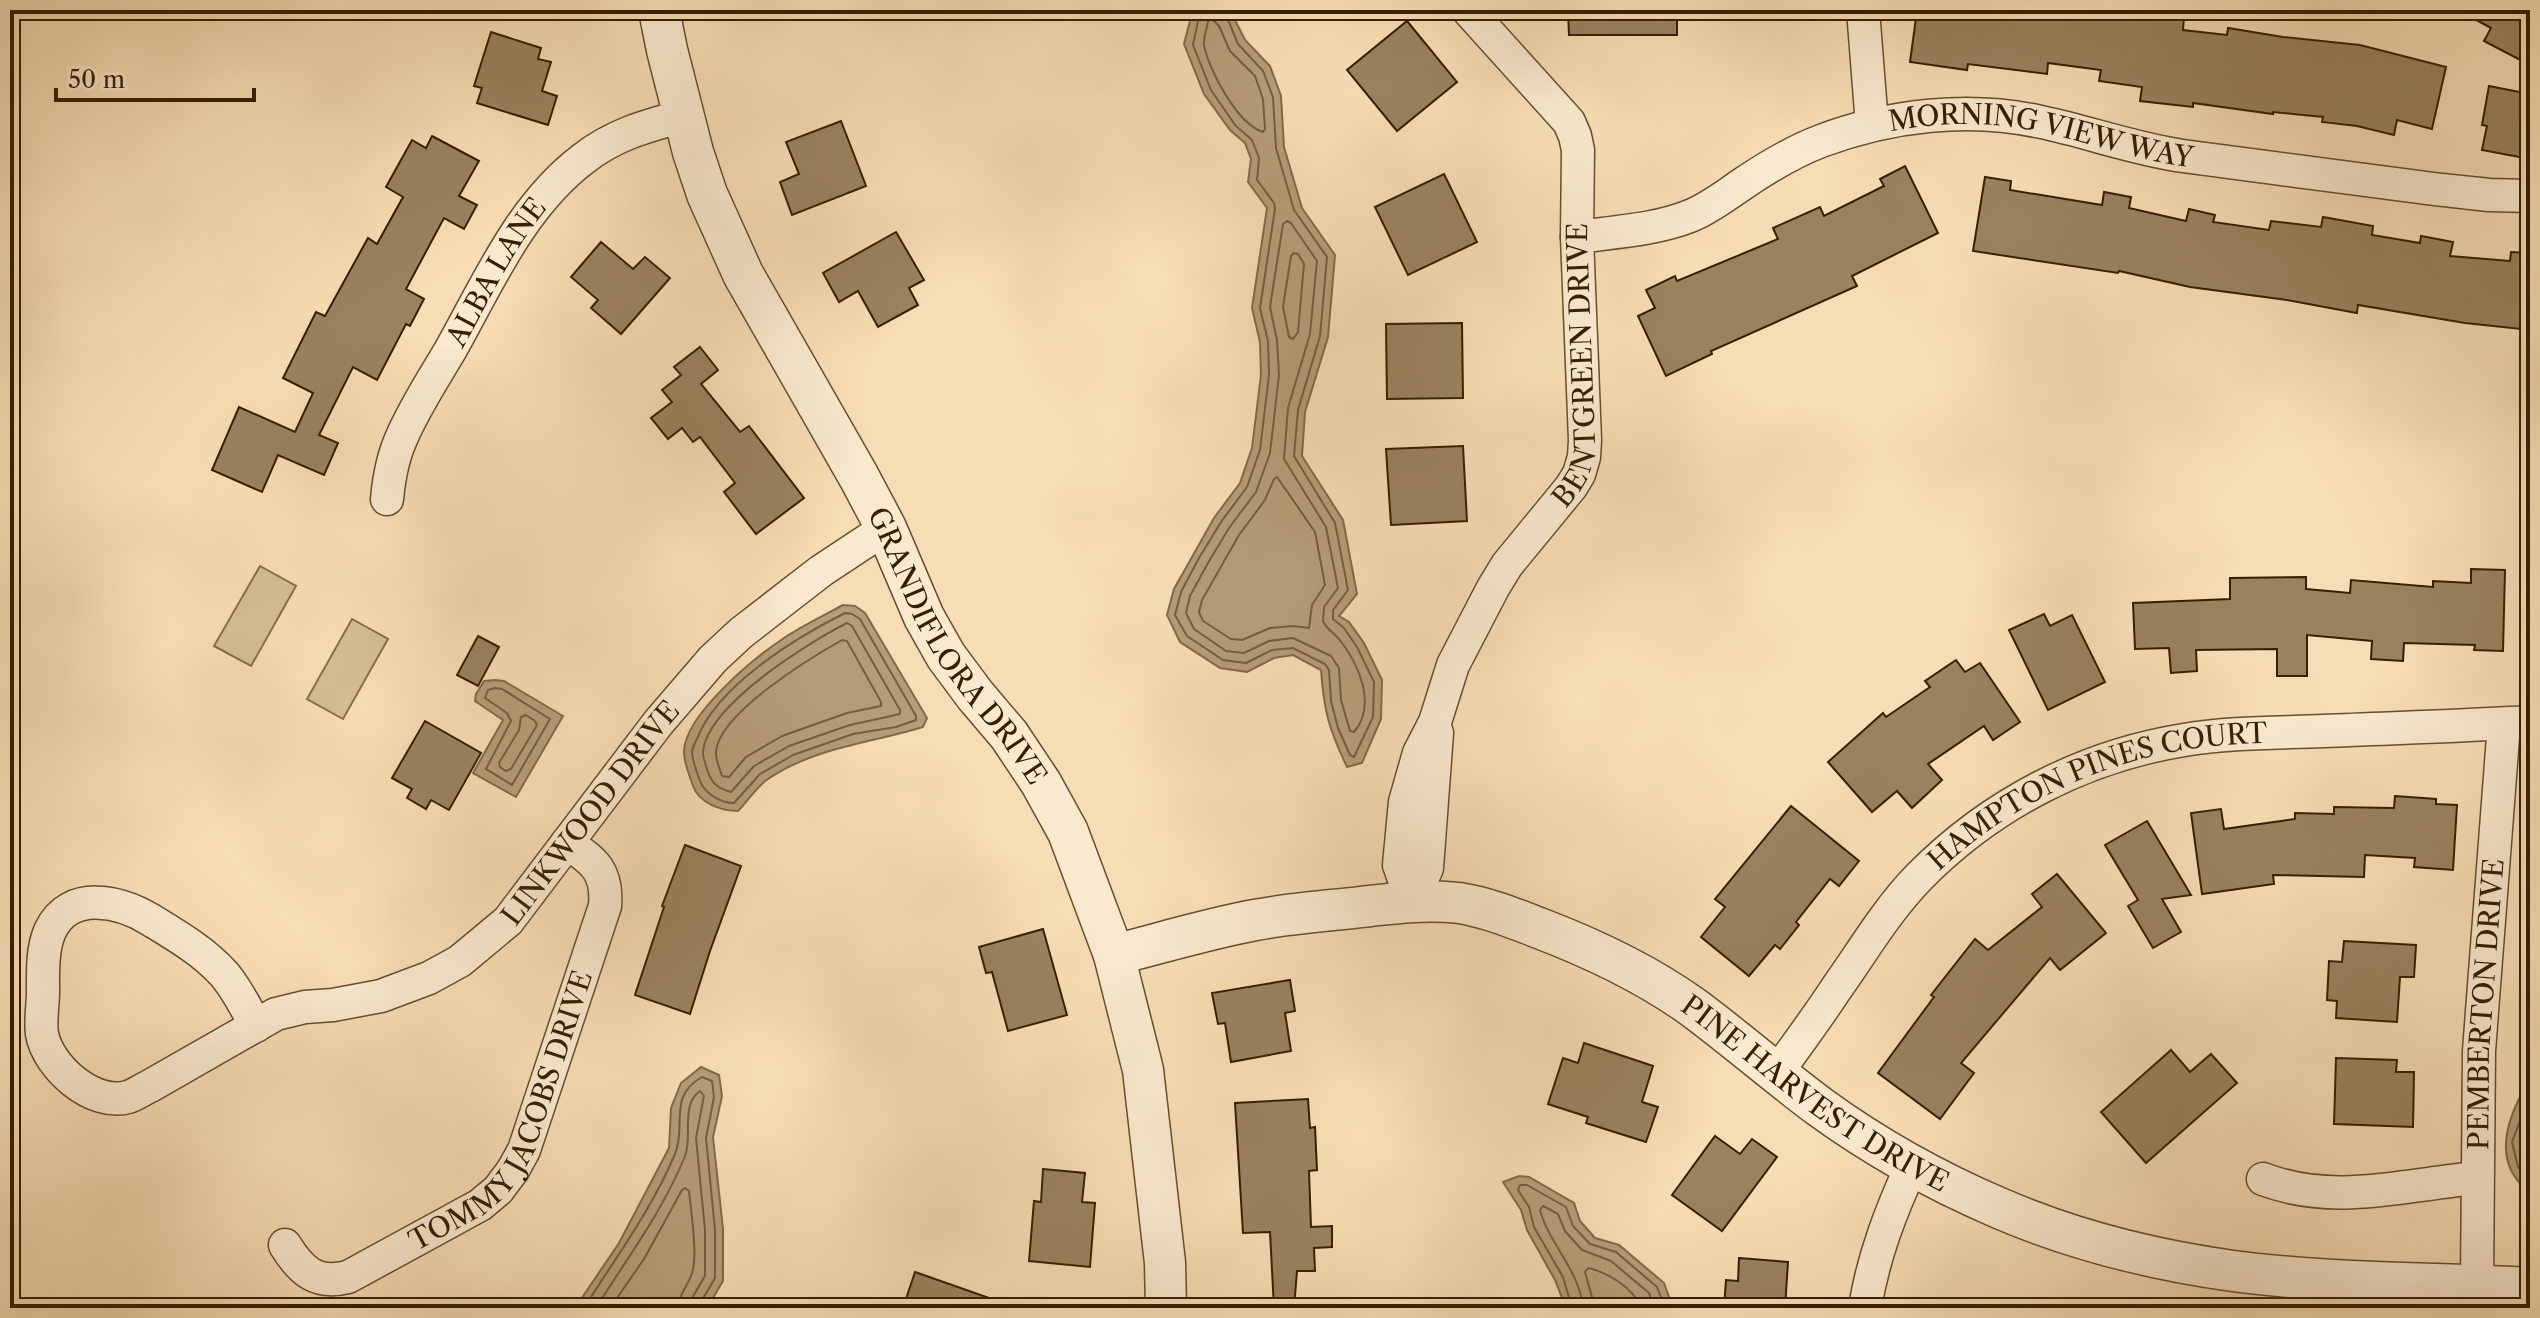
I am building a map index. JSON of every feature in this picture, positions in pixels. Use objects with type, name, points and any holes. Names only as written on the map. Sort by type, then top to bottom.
[{"type":"street","name":"GRANDIFLORA DRIVE","points":[[659,10],[683,116],[707,194],[743,274],[831,425],[886,528],[924,617],[946,656],[1009,735],[1068,832],[1114,955],[1143,1070],[1165,1263],[1166,1308]]},
{"type":"street","name":"BENTGREEN DRIVE","points":[[1412,902],[1427,868],[1438,737],[1435,722],[1453,665],[1507,565],[1579,474],[1585,440],[1577,237],[1578,150],[1575,136],[1569,122],[1468,10]]},
{"type":"street","points":[[1863,10],[1872,125]]},
{"type":"street","name":"MORNING VIEW WAY","points":[[1577,237],[1666,224],[1690,216],[1790,155],[1819,142],[1872,125],[1943,115],[2006,116],[2069,128],[2144,150],[2183,156],[2461,192],[2530,196]]},
{"type":"street","name":"ALBA LANE","points":[[387,499],[389,476],[401,437],[505,253],[542,199],[581,160],[608,141],[638,128],[683,116]]},
{"type":"street","name":"LINKWOOD DRIVE","points":[[256,1026],[226,976],[206,956],[140,913],[116,903],[78,905],[62,915],[50,930],[43,969],[42,1034],[49,1054],[62,1073],[80,1086],[113,1098],[128,1097],[256,1026],[276,1014],[381,996],[429,978],[460,961],[508,921],[658,723],[713,659],[809,580],[886,528]]},
{"type":"street","name":"HAMPTON PINES COURT","points":[[1776,1074],[1875,929],[1920,876],[1966,836],[2019,798],[2043,785],[2113,756],[2186,739],[2517,723]]},
{"type":"street","name":"PEMBERTON DRIVE","points":[[2477,1284],[2479,1051],[2517,723]]},
{"type":"street","name":"TOMMY JACOBS DRIVE","points":[[285,1245],[302,1269],[315,1277],[333,1281],[348,1277],[480,1205],[498,1190],[513,1170],[533,1127],[605,906],[607,891],[602,875],[594,862],[567,843]]},
{"type":"street","name":"PINE HARVEST DRIVE","points":[[1114,955],[1257,919],[1412,902],[1474,906],[1600,953],[1671,993],[1852,1129],[1912,1165],[1999,1208],[2079,1238],[2159,1258],[2234,1271],[2530,1288]]},
{"type":"street","points":[[1865,1308],[1882,1239],[1912,1165]]},
{"type":"street","points":[[2263,1179],[2287,1188],[2331,1194],[2476,1178]]},
{"type":"shaded area","points":[[260,566],[296,586],[251,666],[214,646]]},
{"type":"shaded area","points":[[352,619],[388,639],[343,719],[307,699]]},
{"type":"water","points":[[1185,10],[1230,10],[1245,40],[1270,66],[1281,96],[1284,147],[1302,208],[1335,255],[1328,337],[1305,412],[1302,456],[1343,520],[1357,594],[1339,616],[1349,622],[1364,643],[1382,680],[1381,719],[1362,763],[1347,767],[1328,720],[1321,670],[1293,655],[1274,658],[1247,672],[1220,668],[1180,642],[1167,615],[1174,589],[1214,518],[1240,483],[1252,448],[1261,375],[1260,342],[1252,308],[1267,208],[1248,182],[1251,159],[1245,143],[1230,130],[1204,94],[1184,44],[1190,21]]},
{"type":"water","points":[[843,605],[855,606],[865,613],[927,718],[923,727],[844,747],[786,768],[764,782],[738,811],[718,808],[705,801],[693,786],[684,754],[688,735],[697,720],[724,688],[771,647]]},
{"type":"water","points":[[484,681],[504,681],[563,716],[516,797],[473,773],[503,720],[475,701]]},
{"type":"water","points":[[701,1067],[719,1075],[722,1096],[713,1137],[723,1229],[723,1281],[707,1308],[575,1308],[619,1243],[669,1148],[671,1108],[681,1083]]},
{"type":"water","points":[[2530,1079],[2530,1196],[2511,1170],[2506,1147],[2509,1123]]},
{"type":"water","points":[[1519,1176],[1529,1177],[1574,1203],[1580,1221],[1595,1238],[1619,1245],[1664,1283],[1673,1308],[1566,1308],[1555,1280],[1527,1230],[1521,1210],[1503,1182]]},
{"type":"building","points":[[1568,10],[1677,10],[1677,35],[1569,35]]},
{"type":"building","points":[[1923,10],[2126,10],[2184,17],[2183,30],[2227,35],[2228,28],[2360,45],[2446,67],[2432,129],[2397,120],[2394,135],[2322,122],[2323,117],[2193,103],[2193,107],[2140,101],[2142,87],[2099,81],[2101,70],[2048,63],[2047,74],[1968,64],[1967,70],[1910,62],[1916,18],[1922,19]]},
{"type":"building","points":[[2458,10],[2530,10],[2530,65],[2484,41],[2491,28]]},
{"type":"building","points":[[1407,21],[1457,82],[1397,131],[1347,70]]},
{"type":"building","points":[[491,32],[541,48],[538,59],[551,62],[542,91],[557,96],[548,125],[477,103],[482,88],[474,86]]},
{"type":"building","points":[[2489,86],[2530,94],[2530,159],[2482,150],[2487,126],[2482,125]]},
{"type":"building","points":[[841,121],[866,186],[792,215],[780,182],[799,174],[786,142]]},
{"type":"building","points":[[432,136],[479,161],[459,196],[477,205],[464,229],[444,218],[406,289],[424,299],[410,326],[406,324],[377,380],[353,367],[319,435],[338,443],[324,475],[278,455],[262,492],[212,470],[239,407],[295,432],[313,393],[283,378],[316,312],[325,316],[368,238],[377,244],[403,197],[386,187],[412,140],[426,148]]},
{"type":"building","points":[[1905,166],[1938,233],[1852,276],[1857,286],[1711,351],[1712,354],[1666,376],[1638,316],[1655,308],[1646,290],[1675,276],[1677,281],[1778,239],[1773,228],[1820,207],[1824,216],[1884,186],[1880,179]]},
{"type":"building","points":[[1444,174],[1477,242],[1408,275],[1375,207]]},
{"type":"building","points":[[1985,177],[2011,181],[2010,190],[2102,205],[2104,192],[2131,197],[2129,208],[2186,221],[2189,209],[2215,215],[2213,222],[2269,230],[2271,221],[2321,227],[2323,217],[2373,226],[2372,235],[2420,243],[2421,236],[2453,242],[2450,256],[2510,261],[2511,252],[2530,253],[2530,330],[2465,323],[2358,305],[2357,313],[2190,287],[2119,271],[1973,251]]},
{"type":"building","points":[[896,232],[924,280],[909,288],[918,305],[878,327],[858,291],[839,302],[823,273]]},
{"type":"building","points":[[601,242],[633,269],[645,257],[670,278],[621,334],[591,308],[598,300],[571,277]]},
{"type":"building","points":[[1462,323],[1463,398],[1387,399],[1386,324]]},
{"type":"building","points":[[700,347],[718,370],[701,384],[740,432],[749,426],[804,498],[756,534],[724,492],[735,483],[700,437],[693,442],[682,428],[668,439],[651,418],[672,402],[662,390],[681,375],[674,367]]},
{"type":"building","points":[[1463,446],[1467,521],[1391,525],[1386,449]]},
{"type":"building","points":[[2471,569],[2505,570],[2503,651],[2474,650],[2475,645],[2404,643],[2403,661],[2371,659],[2372,641],[2307,635],[2307,676],[2277,676],[2277,649],[2196,650],[2197,671],[2171,673],[2169,648],[2135,649],[2133,603],[2230,599],[2230,578],[2306,577],[2306,589],[2350,593],[2351,580],[2433,587],[2433,581],[2471,583]]},
{"type":"building","points":[[2044,614],[2050,626],[2072,615],[2105,682],[2048,710],[2009,630]]},
{"type":"building","points":[[478,636],[499,647],[478,686],[457,675]]},
{"type":"building","points":[[1956,660],[1965,672],[1980,663],[2020,722],[1993,740],[1984,726],[1928,764],[1942,780],[1912,808],[1897,791],[1872,812],[1828,762],[1883,713],[1886,717],[1930,687],[1925,681]]},
{"type":"building","points":[[425,721],[481,753],[449,810],[431,800],[426,809],[407,798],[412,789],[392,778]]},
{"type":"building","points":[[2395,796],[2436,799],[2436,804],[2457,805],[2453,870],[2414,867],[2415,858],[2365,855],[2364,877],[2273,875],[2274,884],[2202,894],[2191,813],[2221,809],[2224,829],[2295,819],[2295,813],[2334,814],[2334,807],[2394,808]]},
{"type":"building","points":[[1791,806],[1859,861],[1839,886],[1830,879],[1796,922],[1799,925],[1780,949],[1775,945],[1749,976],[1701,937],[1725,907],[1715,899]]},
{"type":"building","points":[[2147,821],[2191,895],[2162,899],[2181,932],[2153,948],[2128,906],[2138,900],[2105,845]]},
{"type":"building","points":[[685,845],[741,866],[690,1014],[635,995],[662,906]]},
{"type":"building","points":[[2057,874],[2106,933],[2060,970],[2050,958],[1961,1063],[1974,1073],[1940,1119],[1878,1073],[1934,997],[1931,995],[1975,939],[1988,950],[2042,907],[2032,894]]},
{"type":"building","points":[[1043,929],[1067,1015],[1008,1031],[992,972],[986,973],[979,947]]},
{"type":"building","points":[[2344,941],[2416,945],[2414,977],[2400,977],[2397,1022],[2336,1018],[2337,1001],[2327,1000],[2329,961],[2342,962]]},
{"type":"building","points":[[1290,980],[1295,1011],[1285,1013],[1291,1051],[1231,1062],[1225,1023],[1218,1024],[1212,993]]},
{"type":"building","points":[[1584,1043],[1653,1066],[1642,1102],[1658,1107],[1646,1142],[1586,1123],[1588,1117],[1548,1104],[1563,1058],[1578,1063]]},
{"type":"building","points":[[2171,1050],[2190,1072],[2211,1054],[2237,1083],[2146,1163],[2101,1112]]},
{"type":"building","points":[[2336,1058],[2397,1060],[2396,1072],[2414,1072],[2413,1127],[2334,1124]]},
{"type":"building","points":[[1308,1099],[1310,1128],[1315,1127],[1317,1170],[1309,1171],[1311,1227],[1332,1226],[1332,1247],[1314,1248],[1315,1271],[1297,1271],[1294,1308],[1274,1308],[1270,1232],[1243,1233],[1235,1103]]},
{"type":"building","points":[[1715,1136],[1740,1154],[1752,1139],[1777,1157],[1722,1231],[1672,1195]]},
{"type":"building","points":[[1043,1169],[1085,1173],[1082,1202],[1095,1203],[1090,1267],[1029,1261],[1034,1201],[1041,1202]]},
{"type":"building","points":[[1739,1258],[1788,1262],[1785,1308],[1724,1308],[1726,1280],[1738,1281]]},
{"type":"building","points":[[915,1272],[1009,1305],[1009,1308],[903,1308]]}]
